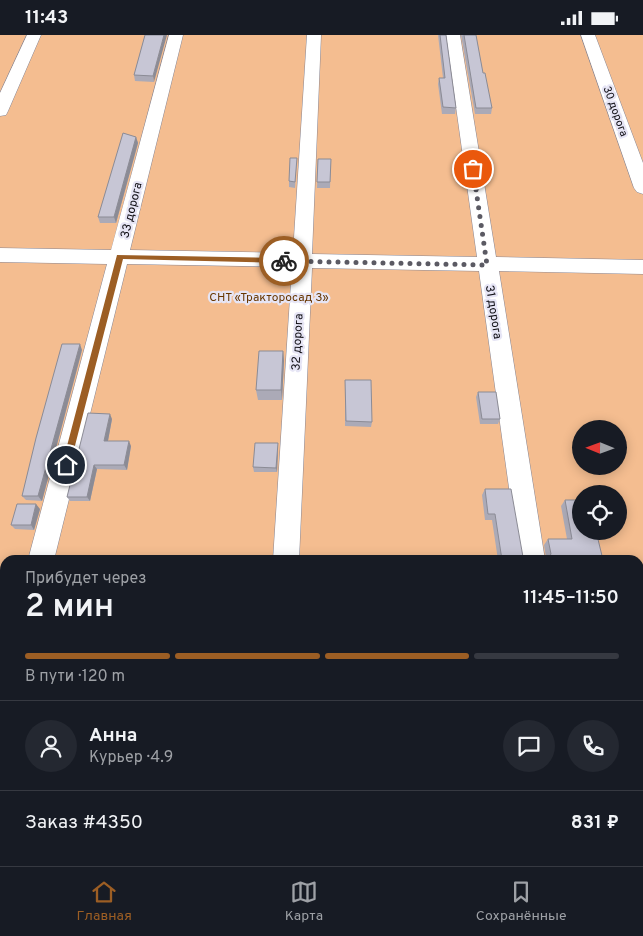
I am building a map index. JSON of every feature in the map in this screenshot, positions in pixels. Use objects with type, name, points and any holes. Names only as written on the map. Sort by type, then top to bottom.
[{"type":"street","points":[[0,111],[34,35]]},
{"type":"street","name":"33 дорога","points":[[42,555],[176,35]]},
{"type":"street","name":"32 дорога","points":[[286,555],[314,35]]},
{"type":"street","name":"31 дорога","points":[[453,35],[531,555]]},
{"type":"street","name":"30 дорога","points":[[588,35],[643,188]]},
{"type":"street","points":[[0,255],[643,267]]},
{"type":"green space","name":"СНТ «Тракторосад 3»","points":[[0,35],[643,35],[643,555],[0,555]]},
{"type":"building","points":[[145,35],[164,35],[153,76],[134,75]]},
{"type":"building","points":[[440,35],[446,35],[456,108],[443,107],[439,78],[445,78]]},
{"type":"building","points":[[464,35],[476,35],[492,108],[476,108]]},
{"type":"building","points":[[123,133],[136,137],[114,217],[98,217]]},
{"type":"building","points":[[290,158],[297,158],[295,182],[289,181]]},
{"type":"building","points":[[318,159],[331,159],[330,182],[317,182]]},
{"type":"building","points":[[62,344],[80,344],[38,496],[22,496],[36,438]]},
{"type":"building","points":[[259,351],[283,351],[281,390],[256,390]]},
{"type":"building","points":[[345,380],[371,380],[372,422],[346,421]]},
{"type":"building","points":[[478,392],[496,392],[500,419],[482,419]]},
{"type":"building","points":[[88,413],[110,414],[104,441],[129,441],[124,465],[94,465],[87,497],[67,497]]},
{"type":"building","points":[[255,443],[278,443],[276,468],[253,467]]},
{"type":"building","points":[[485,489],[511,489],[523,555],[501,555],[495,514],[488,514]]},
{"type":"building","points":[[565,500],[572,500],[572,539]]},
{"type":"building","points":[[17,504],[36,504],[31,525],[11,525]]},
{"type":"building","points":[[548,539],[598,540],[602,555],[550,555]]},
{"type":"way so far","points":[[284,261],[487,265],[473,169]]},
{"type":"route","points":[[66,465],[120,256],[284,261]]}]
